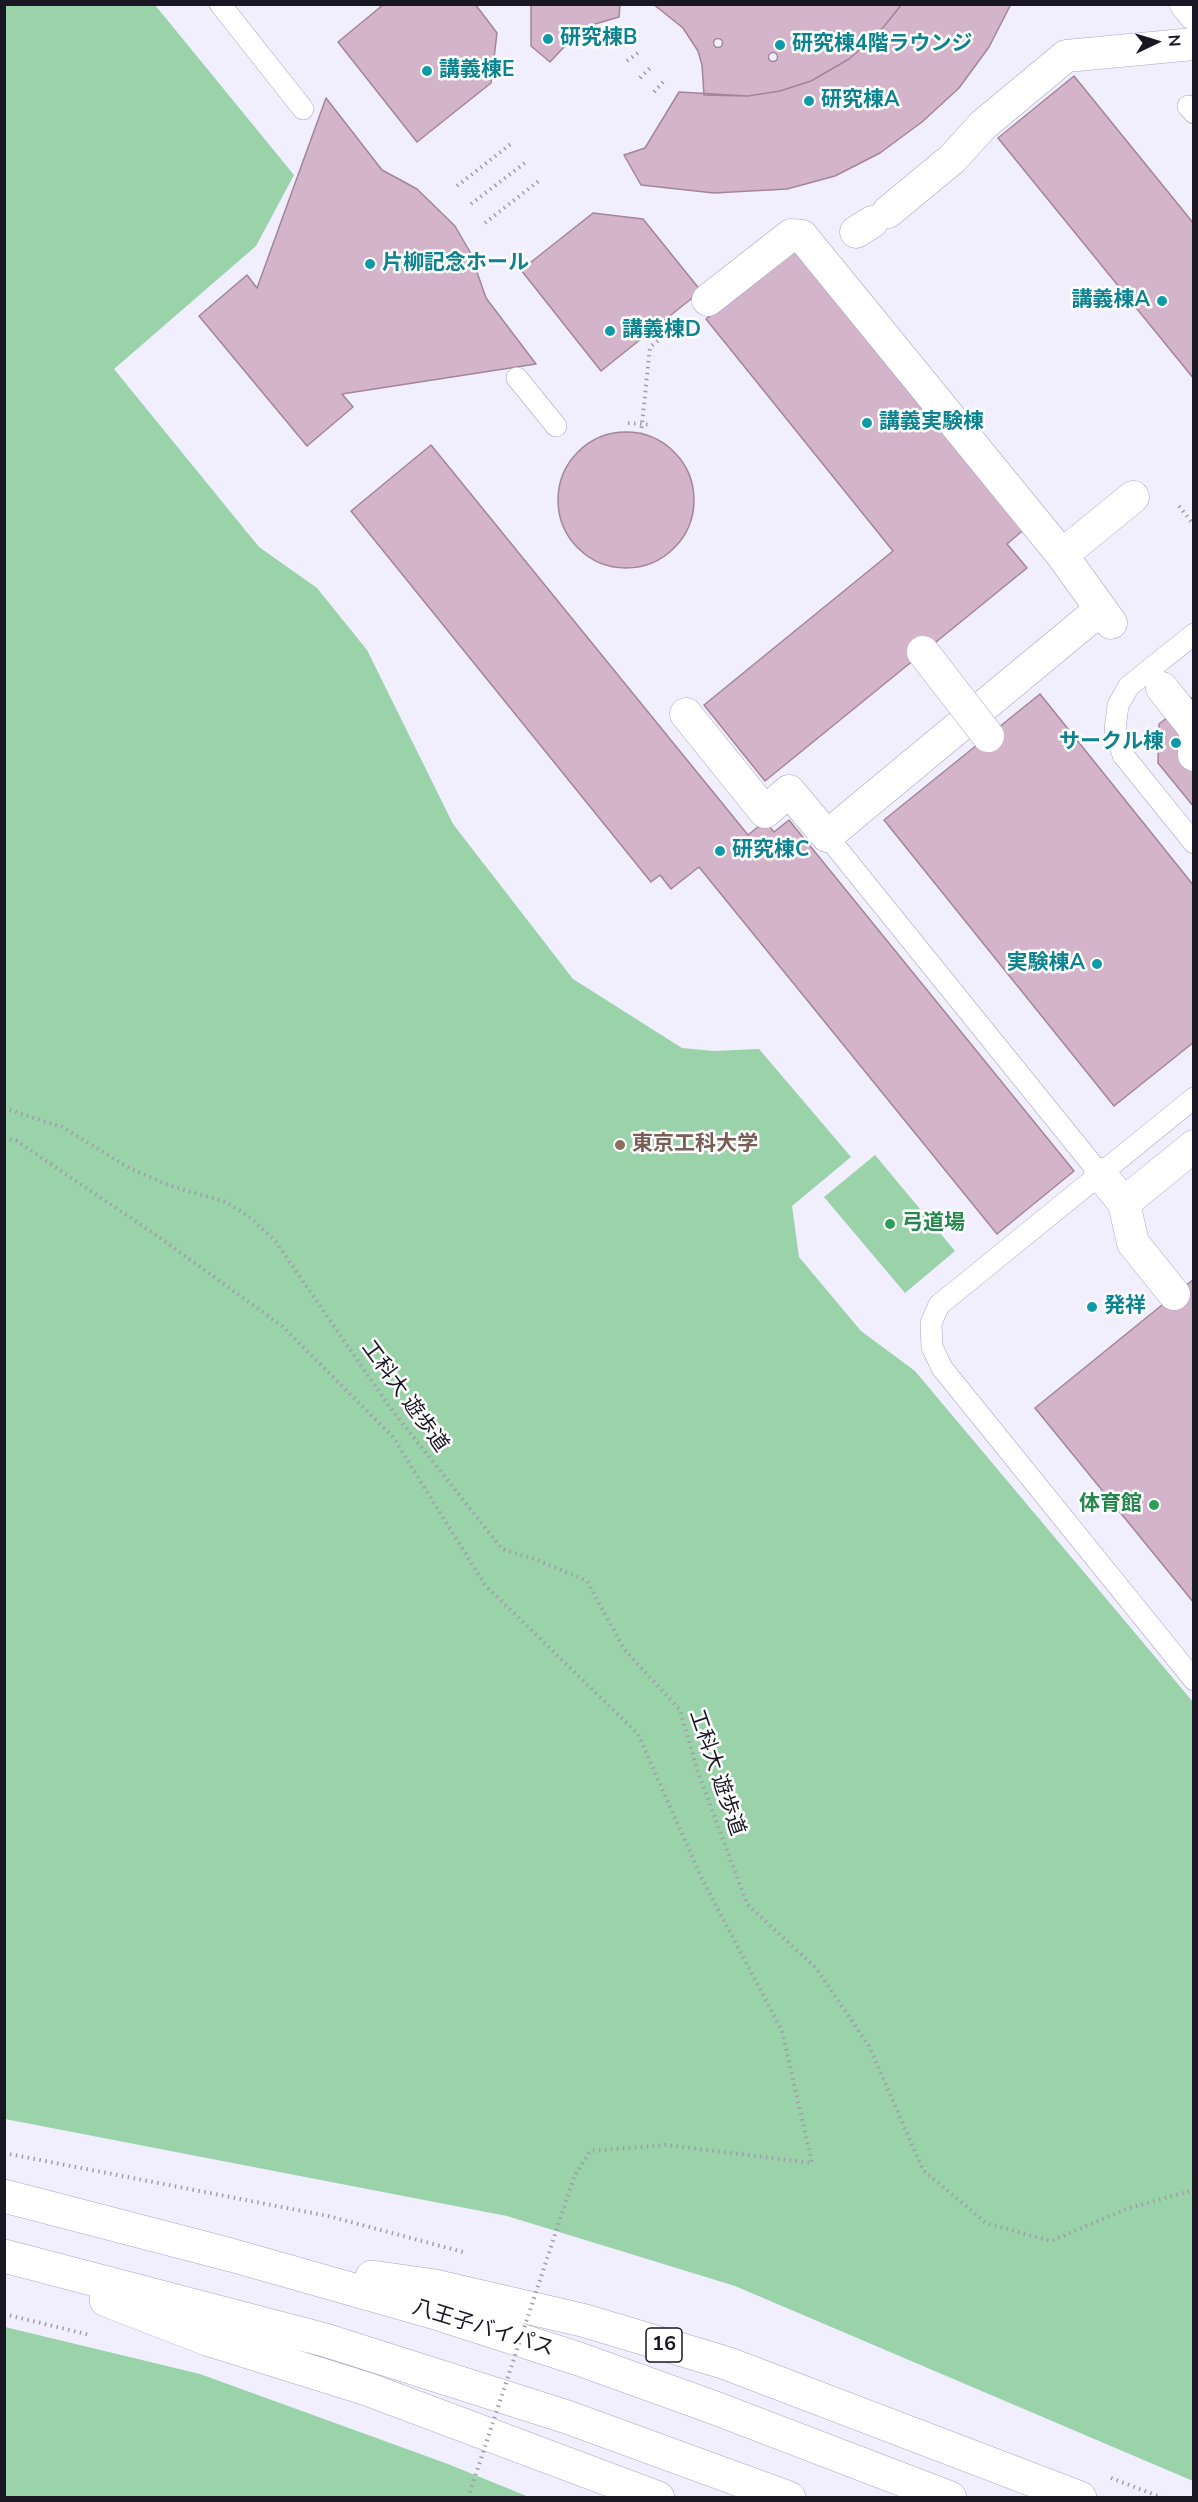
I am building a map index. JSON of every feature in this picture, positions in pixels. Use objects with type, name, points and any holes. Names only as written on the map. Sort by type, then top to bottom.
[{"type":"highway","name":"八王子バイパス","points":[[4,2196],[231,2255],[439,2314],[579,2359],[950,2498]]},
{"type":"highway","name":"16","points":[[231,2255],[435,2286],[582,2320],[726,2363],[1080,2498]]},
{"type":"highway","points":[[4,2256],[325,2340],[567,2417],[789,2498]]},
{"type":"highway","points":[[4,2261],[207,2339],[367,2389],[658,2498]]},
{"type":"street","points":[[1186,4],[1194,14]]},
{"type":"street","points":[[708,300],[791,235],[802,237],[855,233],[952,159],[983,125],[1066,56],[1194,44]]},
{"type":"street","points":[[686,714],[765,817],[789,791],[827,836],[1106,616],[1062,555],[855,233]]},
{"type":"street","points":[[1062,555],[1133,497]]},
{"type":"street","points":[[923,652],[988,736]]},
{"type":"street","points":[[1162,688],[1194,728]]},
{"type":"street","points":[[1194,742],[1194,755]]},
{"type":"street","points":[[1124,1203],[1161,1161],[1194,1146]]},
{"type":"street","points":[[1100,1174],[1124,1203],[1133,1243],[1174,1294]]},
{"type":"lane","points":[[220,4],[303,109]]},
{"type":"lane","points":[[517,378],[556,426]]},
{"type":"lane","points":[[1194,634],[1129,686],[1118,705],[1115,730],[1123,755],[1194,843]]},
{"type":"lane","points":[[827,836],[1100,1174]]},
{"type":"lane","points":[[1194,1098],[939,1305],[931,1323],[932,1347],[942,1368],[1194,1680]]},
{"type":"path","points":[[615,41],[627,34]]},
{"type":"path","points":[[627,61],[639,52]]},
{"type":"path","points":[[640,78],[650,68]]},
{"type":"path","points":[[654,92],[664,81]]},
{"type":"path","points":[[457,186],[512,143]]},
{"type":"path","points":[[471,204],[526,162]]},
{"type":"path","points":[[485,223],[540,180]]},
{"type":"path","points":[[641,434],[650,347]]},
{"type":"path","points":[[628,423],[652,425]]},
{"type":"path","points":[[1179,506],[1194,525]]},
{"type":"path","name":"工科大 遊歩道","points":[[4,1108],[62,1127],[131,1169],[171,1186],[226,1202],[251,1218],[276,1242],[389,1406],[502,1549],[537,1560],[587,1581],[624,1648],[680,1710],[698,1772],[747,1904],[816,1968],[869,2046],[923,2170],[986,2223],[1051,2241],[1126,2209],[1194,2190]]},
{"type":"path","points":[[4,1138],[17,1141],[146,1228],[282,1326],[393,1437],[485,1585],[638,1734],[701,1876],[782,2031],[812,2163],[666,2145],[590,2151],[574,2177],[468,2498]]},
{"type":"green space","points":[[4,5],[155,5],[294,175],[256,246],[114,369],[259,547],[317,588],[367,650],[453,824],[573,979],[682,1048],[714,1051],[759,1049],[851,1157],[792,1206],[799,1257],[861,1331],[915,1371],[1193,1702],[1193,2481],[735,2286],[507,2216],[5,2119]]},
{"type":"green space","name":"弓道場","points":[[875,1155],[955,1251],[905,1293],[824,1197]]},
{"type":"green space","points":[[5,2327],[200,2374],[448,2464],[529,2497],[5,2497]]},
{"type":"building","name":"講義棟E","points":[[384,4],[475,4],[497,33],[491,83],[417,142],[338,42]]},
{"type":"building","name":"研究棟B","points":[[531,4],[620,4],[619,17],[564,33],[565,46],[550,62],[531,46]]},
{"type":"building","name":"研究棟4階ラウンジ","points":[[653,4],[902,4],[877,35],[849,59],[811,81],[780,91],[748,96],[704,95],[702,65],[698,51],[683,28]]},
{"type":"building","name":"研究棟A","points":[[902,4],[1011,4],[989,47],[959,88],[922,122],[880,153],[835,176],[787,189],[714,193],[641,185],[624,155],[645,148],[679,92],[748,96],[780,91],[811,81],[849,59],[877,35]]},
{"type":"building","points":[[835,31],[840,36],[835,41],[830,36]]},
{"type":"building","points":[[718,38],[723,43],[718,48],[713,43]]},
{"type":"building","points":[[773,52],[778,57],[773,62],[768,57]]},
{"type":"building","name":"講義棟A","points":[[1074,76],[1194,224],[1194,379],[998,138]]},
{"type":"building","name":"片柳記念ホール","points":[[326,98],[382,170],[417,189],[455,226],[470,252],[486,298],[536,364],[342,394],[353,407],[307,446],[199,316],[247,275],[257,288]]},
{"type":"building","name":"講義棟D","points":[[593,213],[643,219],[701,291],[601,371],[521,270]]},
{"type":"building","name":"講義実験棟","points":[[798,244],[1027,527],[1007,544],[1027,568],[765,781],[704,705],[893,551],[706,319]]},
{"type":"building","points":[[626,432],[652,438],[674,452],[688,474],[694,500],[688,526],[674,548],[652,562],[626,568],[600,562],[578,548],[564,526],[558,500],[564,474],[578,452],[600,438]]},
{"type":"building","name":"研究棟C","points":[[431,445],[748,835],[765,821],[774,832],[789,820],[1074,1171],[997,1234],[699,867],[671,889],[660,875],[651,882],[351,511]]},
{"type":"building","name":"実験棟A","points":[[1040,694],[1194,886],[1194,1042],[1114,1106],[884,820]]},
{"type":"building","name":"サークル棟","points":[[1194,696],[1194,807],[1158,763],[1159,724]]},
{"type":"building","name":"体育館","points":[[1194,1279],[1194,1603],[1035,1408]]},
{"type":"place","name":"研究棟B","points":[[548,39]]},
{"type":"place","name":"研究棟4階ラウンジ","points":[[780,45]]},
{"type":"place","name":"講義棟E","points":[[427,71]]},
{"type":"place","name":"研究棟A","points":[[809,101]]},
{"type":"place","name":"片柳記念ホール","points":[[370,264]]},
{"type":"place","name":"講義棟A","points":[[1162,301]]},
{"type":"place","name":"講義棟D","points":[[610,331]]},
{"type":"place","name":"講義実験棟","points":[[867,423]]},
{"type":"place","name":"サークル棟","points":[[1176,743]]},
{"type":"place","name":"研究棟C","points":[[720,851]]},
{"type":"place","name":"実験棟A","points":[[1097,964]]},
{"type":"place","name":"東京工科大学","points":[[620,1145]]},
{"type":"place","name":"弓道場","points":[[890,1224]]},
{"type":"place","name":"発祥","points":[[1092,1307]]},
{"type":"place","name":"体育館","points":[[1154,1505]]}]
